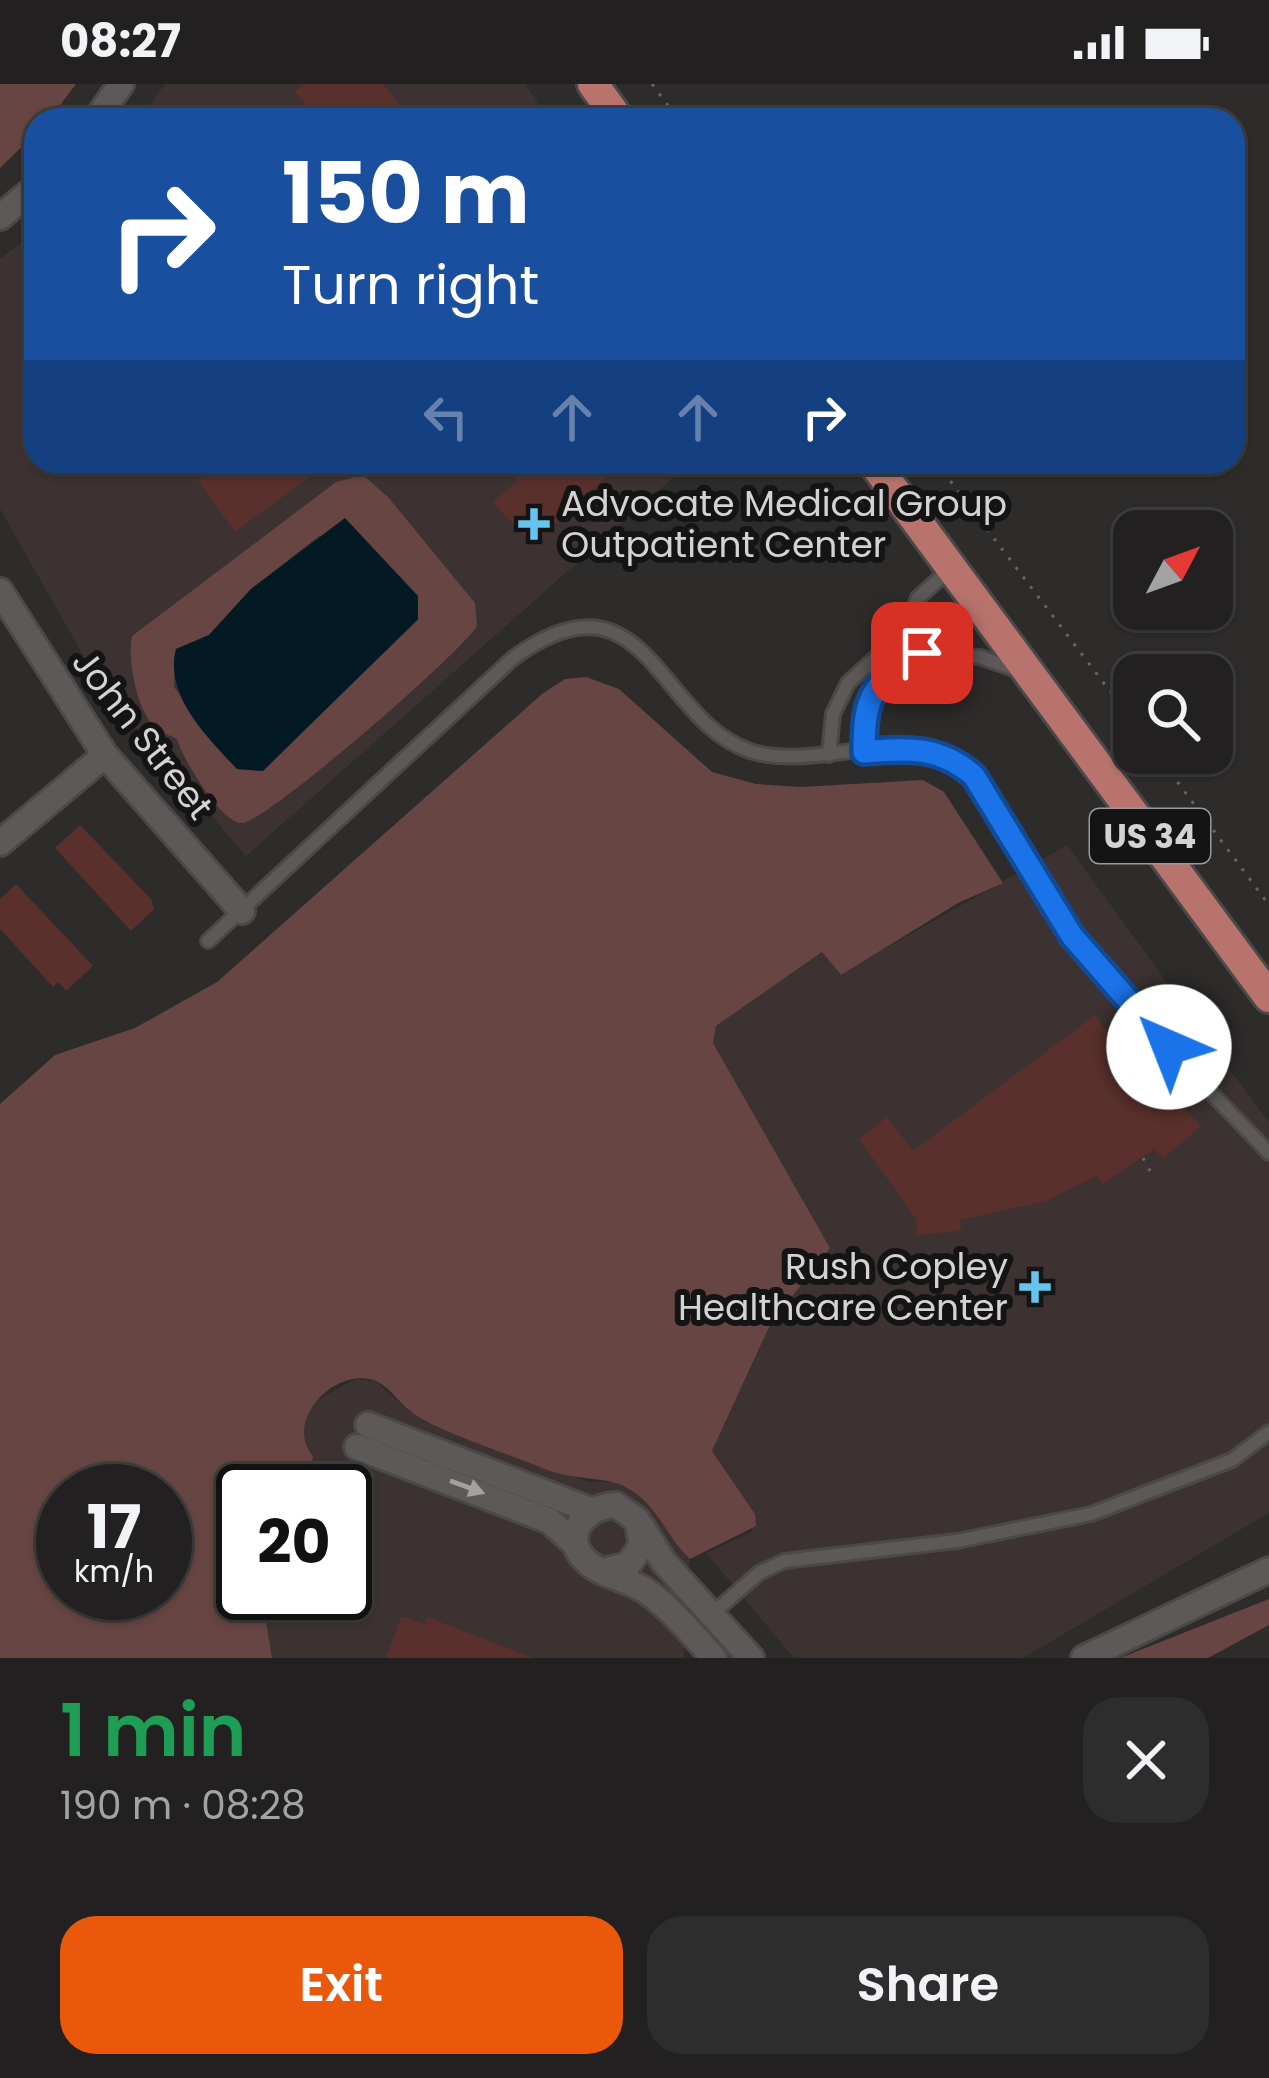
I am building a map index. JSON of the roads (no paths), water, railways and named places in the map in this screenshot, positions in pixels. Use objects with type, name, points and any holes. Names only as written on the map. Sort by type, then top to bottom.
[{"type":"main road","name":"US 34","points":[[882,474],[1269,997]]},
{"type":"street","points":[[0,217],[24,197]]},
{"type":"street","name":"John Street","points":[[0,591],[104,755],[242,911]]},
{"type":"street","points":[[0,843],[104,755]]},
{"type":"street","points":[[714,1658],[645,1590],[581,1557],[576,1544],[550,1521],[362,1436],[590,1510],[616,1505],[637,1520],[663,1562],[752,1658]]},
{"type":"street","points":[[576,1544],[581,1519],[590,1510]]},
{"type":"street","points":[[603,1570],[620,1569],[639,1552],[637,1520]]},
{"type":"street","points":[[1084,1658],[1269,1570]]},
{"type":"street","points":[[691,1632],[711,1614]]},
{"type":"lane","points":[[829,755],[833,714],[848,683],[904,632],[918,598],[952,567]]},
{"type":"lane","points":[[208,941],[512,659],[556,632],[580,628],[625,638],[729,741],[750,751],[829,755],[922,748],[959,763],[974,776],[1072,936],[1114,990],[1269,1153]]},
{"type":"lane","points":[[864,752],[864,705],[873,690],[922,653],[980,657],[1032,676]]},
{"type":"lane","points":[[711,1614],[758,1573],[784,1561],[957,1541],[1091,1514],[1232,1460],[1269,1432]]},
{"type":"water","points":[[345,518],[418,596],[418,619],[263,771],[237,769],[190,714],[176,683],[176,649],[209,635],[251,589]]},
{"type":"place","name":"Advocate Medical Group Outpatient Center","points":[[534,524]]},
{"type":"place","name":"Rush Copley Healthcare Center","points":[[1035,1287]]}]
